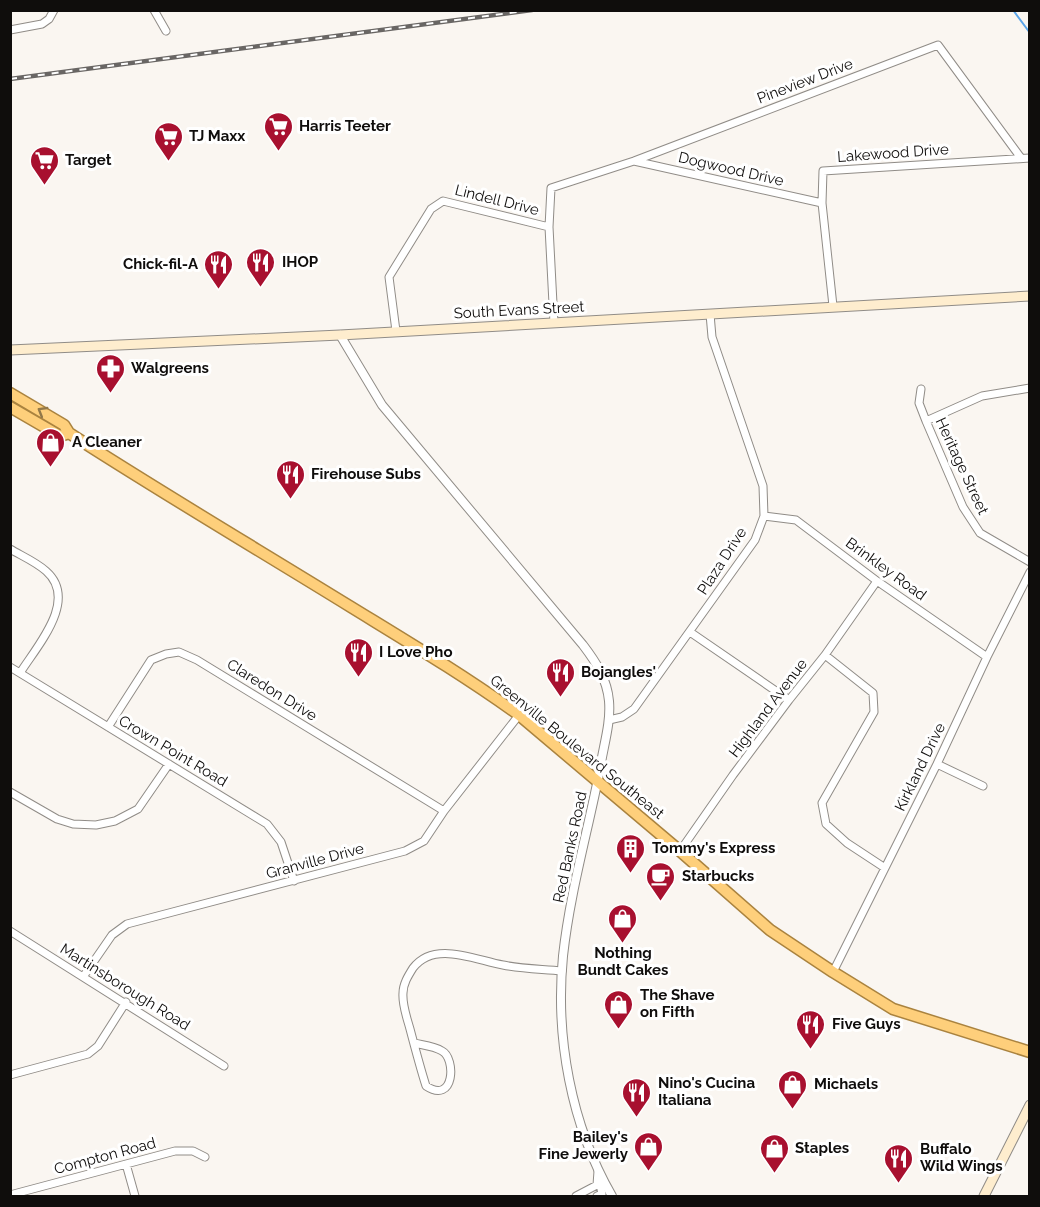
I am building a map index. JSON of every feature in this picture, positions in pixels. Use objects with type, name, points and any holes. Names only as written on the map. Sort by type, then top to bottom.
[{"type":"highway","points":[[10,393],[64,425],[69,433]]},
{"type":"highway","name":"Greenville Boulevard Southeast","points":[[10,407],[60,436],[69,433],[129,472],[450,667],[519,716],[770,930],[833,972],[893,1009],[1029,1052]]},
{"type":"main road","name":"South Evans Street","points":[[10,350],[554,323],[1029,296]]},
{"type":"main road","points":[[984,1197],[1029,1105]]},
{"type":"street","points":[[10,30],[42,24],[49,19],[54,10]]},
{"type":"street","points":[[154,10],[166,32]]},
{"type":"street","name":"Pineview Drive","points":[[549,227],[551,188],[633,161],[938,45],[1021,158]]},
{"type":"street","name":"Lakewood Drive","points":[[832,306],[822,203],[823,171],[1029,158]]},
{"type":"street","name":"Dogwood Drive","points":[[633,161],[822,203]]},
{"type":"street","name":"Lindell Drive","points":[[396,331],[389,277],[431,209],[443,201],[549,227]]},
{"type":"street","points":[[549,227],[554,323]]},
{"type":"street","name":"Plaza Drive","points":[[609,720],[622,717],[634,709],[754,540],[764,516],[763,486],[712,337],[710,314]]},
{"type":"street","name":"Red Banks Road","points":[[340,334],[382,405],[591,656],[600,669],[605,683],[609,702],[609,720],[570,909],[562,971],[562,1020],[569,1080],[597,1171],[612,1197]]},
{"type":"street","points":[[926,421],[982,396],[1029,388]]},
{"type":"street","name":"Heritage Street","points":[[921,389],[919,403],[963,507],[980,533],[1029,562]]},
{"type":"street","name":"Brinkley Road","points":[[764,516],[796,520],[877,581],[987,657]]},
{"type":"street","points":[[10,549],[48,572],[54,580],[59,605],[54,619],[20,673]]},
{"type":"street","name":"Kirkland Drive","points":[[833,972],[1029,573]]},
{"type":"street","name":"Highland Avenue","points":[[680,851],[733,775],[825,655],[877,581]]},
{"type":"street","points":[[690,632],[789,700]]},
{"type":"street","name":"Claredon Drive","points":[[108,727],[151,660],[179,652],[197,660],[444,812]]},
{"type":"street","points":[[825,655],[873,693],[874,712],[822,803],[826,824],[847,843],[885,868]]},
{"type":"street","name":"Crown Point Road","points":[[10,667],[267,825],[281,842],[294,881]]},
{"type":"street","name":"Granville Drive","points":[[83,977],[112,935],[127,924],[405,851],[424,841],[519,716]]},
{"type":"street","points":[[10,792],[57,819],[73,824],[96,825],[115,821],[138,808],[169,764]]},
{"type":"street","points":[[937,764],[983,786]]},
{"type":"street","name":"Martinsborough Road","points":[[10,931],[126,1002],[224,1066]]},
{"type":"street","points":[[414,1043],[442,1051],[446,1055],[451,1077],[445,1088],[439,1091],[426,1086],[414,1043],[404,1007],[402,994],[405,981],[416,964],[424,958],[434,954],[457,954],[504,965],[562,971]]},
{"type":"street","points":[[10,1075],[88,1054],[98,1046],[126,1002]]},
{"type":"street","name":"Compton Road","points":[[10,1195],[26,1194],[175,1151],[193,1151],[205,1157]]},
{"type":"street","points":[[126,1164],[135,1197]]},
{"type":"street","points":[[576,1197],[597,1185],[597,1171]]},
{"type":"street","points":[[597,1171],[602,1194],[597,1197]]},
{"type":"waterway","points":[[1013,10],[1030,33]]},
{"type":"railway","points":[[10,79],[532,10]]},
{"type":"place","name":"Harris Teeter","points":[[278,152]]},
{"type":"place","name":"TJ Maxx","points":[[168,162]]},
{"type":"place","name":"Target","points":[[44,186]]},
{"type":"place","name":"IHOP","points":[[261,288]]},
{"type":"place","name":"Chick-fil-A","points":[[219,290]]},
{"type":"place","name":"Walgreens","points":[[110,394]]},
{"type":"place","name":"A Cleaner","points":[[51,468]]},
{"type":"place","name":"Firehouse Subs","points":[[290,500]]},
{"type":"place","name":"I Love Pho","points":[[358,678]]},
{"type":"place","name":"Bojangles'","points":[[560,698]]},
{"type":"place","name":"Tommy's Express","points":[[631,874]]},
{"type":"place","name":"Starbucks","points":[[661,902]]},
{"type":"place","name":"Nothing Bundt Cakes","points":[[623,944]]},
{"type":"place","name":"The Shave on Fifth","points":[[619,1030]]},
{"type":"place","name":"Five Guys","points":[[811,1050]]},
{"type":"place","name":"Michaels","points":[[793,1110]]},
{"type":"place","name":"Nino's Cucina Italiana","points":[[637,1118]]},
{"type":"place","name":"Bailey's Fine Jewerly","points":[[649,1172]]},
{"type":"place","name":"Staples","points":[[774,1174]]},
{"type":"place","name":"Buffalo Wild Wings","points":[[899,1184]]}]
